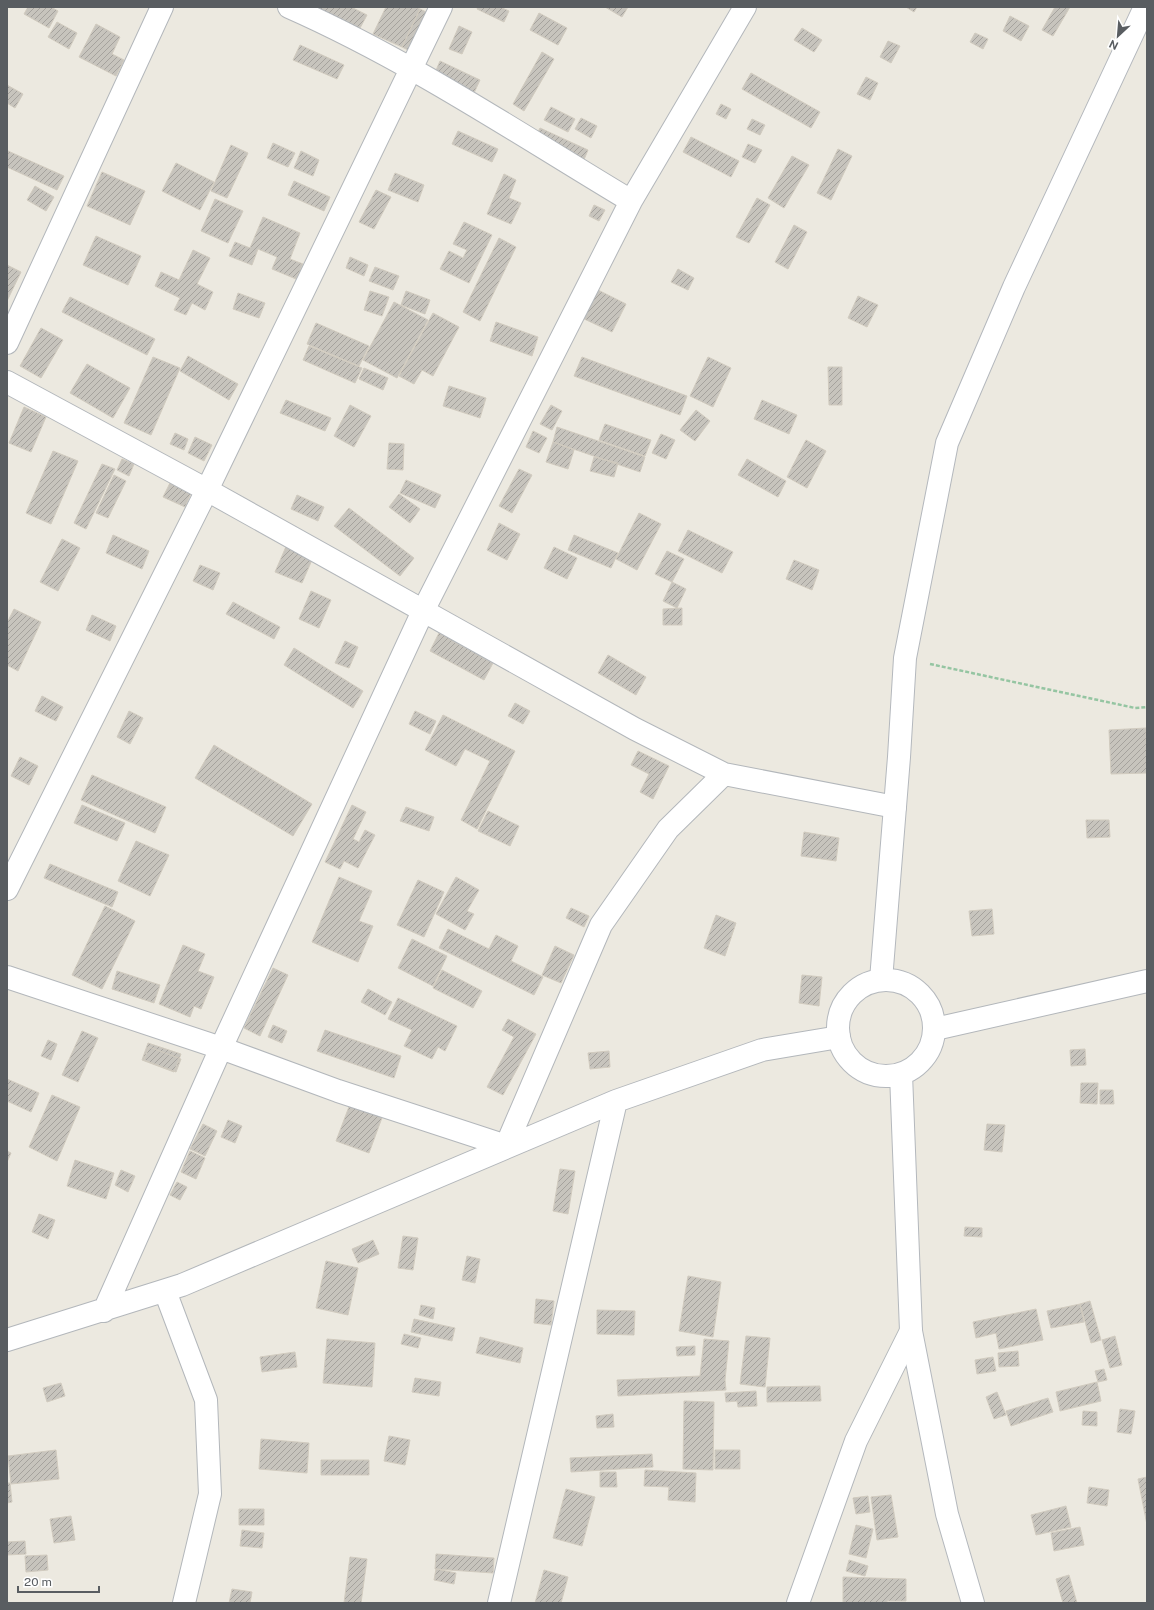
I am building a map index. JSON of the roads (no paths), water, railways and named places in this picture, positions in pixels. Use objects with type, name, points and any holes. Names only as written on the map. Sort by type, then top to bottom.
[{"type":"street","points":[[7,343],[162,7]]},
{"type":"street","points":[[289,7],[317,19],[410,68],[631,201]]},
{"type":"street","points":[[7,889],[207,490],[410,68],[441,7]]},
{"type":"street","points":[[104,1311],[221,1048],[423,611],[631,201],[745,7]]},
{"type":"street","points":[[881,980],[905,658],[947,443],[1014,287],[1145,7]]},
{"type":"street","points":[[7,382],[207,490],[635,729],[724,774],[895,807]]},
{"type":"street","points":[[506,1146],[601,925],[668,829],[724,774]]},
{"type":"street","points":[[7,977],[221,1048],[338,1091],[506,1146]]},
{"type":"street","points":[[881,980],[902,982],[920,992],[931,1009],[935,1029],[929,1052],[922,1062],[901,1074],[888,1076],[875,1075],[862,1070],[852,1062],[844,1052],[839,1037],[838,1021],[843,1006],[852,993],[866,984],[881,980]]},
{"type":"street","points":[[935,1029],[1147,981]]},
{"type":"street","points":[[7,1340],[104,1311],[182,1285],[506,1146],[616,1101],[762,1050],[839,1037]]},
{"type":"street","points":[[901,1074],[911,1331],[946,1514],[973,1603]]},
{"type":"street","points":[[499,1603],[616,1101]]},
{"type":"street","points":[[166,1291],[206,1400],[210,1494],[184,1603]]},
{"type":"street","points":[[798,1603],[856,1441],[911,1331]]}]
